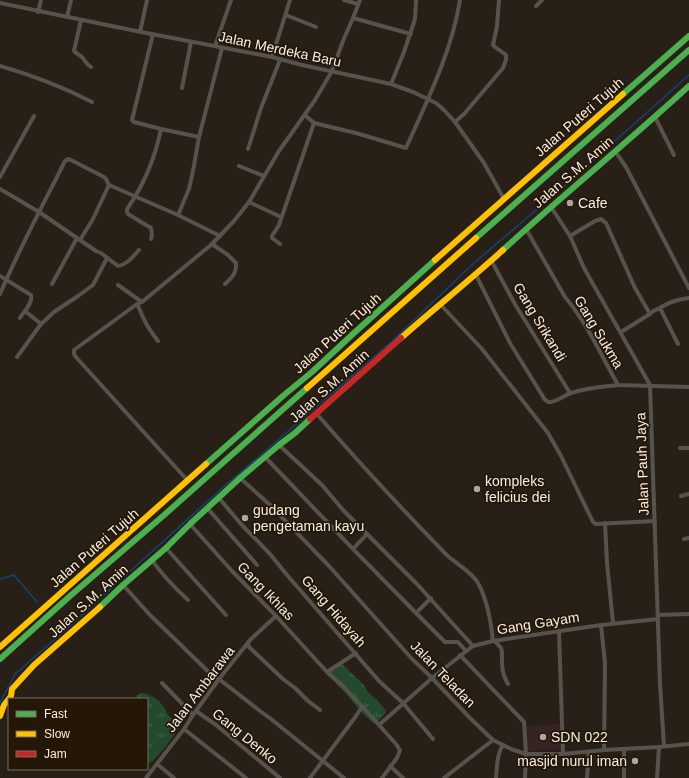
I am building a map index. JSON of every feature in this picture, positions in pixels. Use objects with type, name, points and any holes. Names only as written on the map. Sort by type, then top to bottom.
[{"type":"main road","name":"Jalan Puteri Tujuh","points":[[0,647],[284,395],[312,372],[504,199],[689,37]]},
{"type":"main road","name":"Jalan Puteri Tujuh","points":[[0,658],[169,511],[689,50]]},
{"type":"main road","name":"Jalan S.M. Amin","points":[[12,698],[12,689],[34,665],[166,548],[240,478],[295,433],[440,304],[476,275],[526,229],[689,86]]},
{"type":"main road","name":"Jalan S.M. Amin","points":[[0,716],[4,705],[8,702]]},
{"type":"street","points":[[38,12],[41,0]]},
{"type":"street","points":[[67,18],[71,0]]},
{"type":"street","points":[[140,32],[147,0]]},
{"type":"street","points":[[215,46],[231,0]]},
{"type":"street","points":[[272,57],[290,0]]},
{"type":"street","points":[[188,481],[74,355],[74,350],[137,304],[142,302],[212,244],[234,221],[249,202],[279,151],[306,115],[332,71],[359,2],[344,0]]},
{"type":"street","points":[[391,84],[411,34],[415,19],[416,0]]},
{"type":"street","points":[[306,115],[314,123],[356,133],[406,148],[428,99],[450,42],[460,0]]},
{"type":"street","points":[[455,122],[464,114],[503,68],[506,60],[506,55],[493,45],[497,26],[499,0]]},
{"type":"street","points":[[536,6],[542,0]]},
{"type":"street","name":"Jalan Merdeka Baru","points":[[0,3],[67,18],[272,57],[391,84],[413,92],[428,99],[444,110],[455,122],[484,163],[504,199]]},
{"type":"street","points":[[286,15],[316,27]]},
{"type":"street","points":[[353,18],[411,34]]},
{"type":"street","points":[[81,20],[74,51],[91,67]]},
{"type":"street","points":[[153,34],[132,120],[134,122],[161,129],[199,137]]},
{"type":"street","points":[[182,88],[191,42]]},
{"type":"street","points":[[178,215],[189,189],[199,137],[222,48]]},
{"type":"street","points":[[248,149],[261,108],[280,60]]},
{"type":"street","points":[[0,66],[21,72],[92,102]]},
{"type":"street","points":[[0,177],[34,116]]},
{"type":"street","points":[[655,117],[674,155]]},
{"type":"street","points":[[280,244],[272,238],[272,236],[281,217],[314,123]]},
{"type":"street","points":[[151,239],[151,228],[128,214],[127,209],[136,197],[149,170],[161,129]]},
{"type":"street","points":[[615,151],[626,167],[689,288]]},
{"type":"street","points":[[0,294],[30,229],[65,161],[68,159],[104,177],[109,185],[178,215],[220,236]]},
{"type":"street","points":[[239,166],[264,176]]},
{"type":"street","points":[[52,284],[78,239],[93,219],[109,185]]},
{"type":"street","points":[[0,189],[39,212],[118,266],[121,266],[127,262],[138,250]]},
{"type":"street","points":[[249,202],[281,217]]},
{"type":"street","name":"Jalan Pauh Jaya","points":[[551,207],[570,236],[584,268],[650,385],[660,684],[664,746]]},
{"type":"street","points":[[570,236],[595,221],[601,219],[604,220],[635,288],[650,314]]},
{"type":"street","name":"Gang Sukma","points":[[526,229],[565,297],[573,305],[586,326],[618,385],[689,387]]},
{"type":"street","points":[[212,244],[228,254],[236,263],[236,272],[225,284]]},
{"type":"street","points":[[17,357],[41,324],[54,312],[93,285],[107,258]]},
{"type":"street","name":"Gang Srikandi","points":[[492,260],[520,311],[570,393]]},
{"type":"street","points":[[476,275],[510,343],[546,401],[553,402],[570,393],[586,389],[618,385]]},
{"type":"street","points":[[0,276],[32,297],[32,301],[24,310],[20,318]]},
{"type":"street","points":[[118,285],[142,302]]},
{"type":"street","points":[[620,332],[667,303],[689,298]]},
{"type":"street","points":[[137,304],[142,317],[158,341]]},
{"type":"street","points":[[440,304],[482,349],[548,433],[561,456],[592,522],[596,524],[655,521]]},
{"type":"street","points":[[660,308],[678,344]]},
{"type":"street","points":[[24,310],[41,324]]},
{"type":"street","points":[[316,413],[355,458],[413,520],[449,557],[476,579],[487,604],[494,641],[501,648],[503,674],[508,684]]},
{"type":"street","points":[[279,445],[322,485],[343,510],[431,598],[473,646]]},
{"type":"street","points":[[680,448],[689,448]]},
{"type":"street","points":[[265,457],[445,642],[458,642],[466,651]]},
{"type":"street","name":"Jalan Teladan","points":[[240,478],[270,505],[323,560],[412,659],[493,740],[511,749],[526,754],[563,754],[689,744]]},
{"type":"street","points":[[681,496],[689,494]]},
{"type":"street","name":"Gang Hidayah","points":[[218,498],[270,554],[379,680],[403,703],[433,739]]},
{"type":"street","points":[[208,509],[257,565]]},
{"type":"street","points":[[605,523],[613,623]]},
{"type":"street","name":"Gang Ikhlas","points":[[190,524],[232,571],[276,616],[327,672],[343,686],[396,744],[400,750],[397,758],[390,766]]},
{"type":"street","points":[[353,549],[367,534]]},
{"type":"street","points":[[166,548],[226,615]]},
{"type":"street","points":[[152,560],[173,586],[188,600]]},
{"type":"street","points":[[123,585],[150,615],[218,680],[271,719],[344,778]]},
{"type":"street","points":[[416,613],[431,598]]},
{"type":"street","name":"Gang Gayam","points":[[379,725],[432,678],[473,646],[494,641],[602,624],[689,614]]},
{"type":"street","name":"Jalan Ambarawa","points":[[146,778],[251,638],[276,616]]},
{"type":"street","points":[[602,624],[605,663],[604,750]]},
{"type":"street","points":[[559,631],[563,754]]},
{"type":"street","points":[[248,643],[249,647],[308,701],[320,710]]},
{"type":"street","points":[[327,672],[356,653]]},
{"type":"street","points":[[460,655],[524,722],[526,754],[525,778]]},
{"type":"street","name":"Gang Denko","points":[[162,683],[194,713],[216,725],[280,778]]},
{"type":"street","points":[[310,778],[362,707]]},
{"type":"street","points":[[184,729],[246,778]]},
{"type":"street","points":[[444,778],[493,740]]},
{"type":"street","points":[[496,778],[498,757],[503,745]]},
{"type":"street","points":[[657,778],[659,747]]},
{"type":"street","points":[[624,749],[624,778]]},
{"type":"street","points":[[587,778],[589,752]]},
{"type":"street","points":[[156,764],[174,778]]},
{"type":"street","points":[[382,778],[390,766],[403,778]]},
{"type":"shaded area","name":"SDN 022","points":[[561,724],[562,749],[525,751],[524,726]]},
{"type":"green space","points":[[342,664],[364,685],[368,692],[385,709],[386,713],[375,724],[363,714],[326,674]]},
{"type":"green space","points":[[141,693],[148,694],[157,699],[164,707],[168,715],[180,726],[167,745],[151,763],[148,762],[148,698],[136,698]]},
{"type":"waterway","points":[[0,703],[15,674],[220,490],[389,344],[474,263],[571,180],[689,75]]},
{"type":"waterway","points":[[0,579],[14,575],[37,602]]},
{"type":"traffic: fast","points":[[623,94],[689,36]]},
{"type":"traffic: fast","points":[[476,238],[689,50]]},
{"type":"traffic: fast","points":[[503,250],[689,86]]},
{"type":"traffic: fast","points":[[206,464],[312,372],[435,260]]},
{"type":"traffic: fast","points":[[0,659],[307,388]]},
{"type":"traffic: fast","points":[[100,607],[166,548],[240,478],[310,419]]},
{"type":"traffic: slow","points":[[435,260],[623,94]]},
{"type":"traffic: slow","points":[[307,388],[476,238]]},
{"type":"traffic: slow","points":[[401,338],[503,250]]},
{"type":"traffic: slow","points":[[0,647],[206,464]]},
{"type":"traffic: slow","points":[[9,698],[12,689],[34,665],[100,607]]},
{"type":"traffic: slow","points":[[0,716],[4,705],[8,700]]},
{"type":"traffic: jam","points":[[310,419],[401,338]]},
{"type":"place","name":"Cafe","points":[[570,203]]},
{"type":"place","name":"kompleks felicius dei","points":[[477,489]]},
{"type":"place","name":"gudang pengetaman kayu","points":[[245,518]]},
{"type":"place","name":"SDN 022","points":[[543,737]]},
{"type":"place","name":"masjid nurul iman","points":[[635,761]]}]
